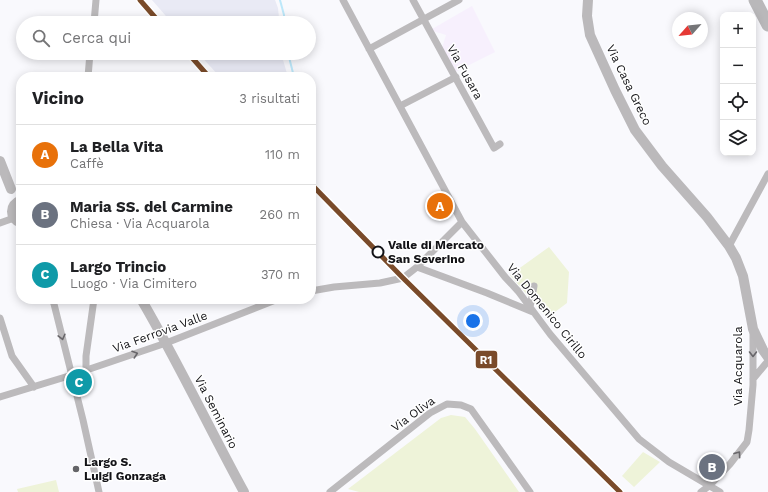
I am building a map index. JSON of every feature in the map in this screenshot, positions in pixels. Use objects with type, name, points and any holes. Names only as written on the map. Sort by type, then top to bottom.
[{"type":"highway","points":[[755,0],[768,25]]},
{"type":"main road","name":"Via Casa Greco","points":[[588,0],[587,16],[590,35],[635,130],[662,166],[707,217],[729,246]]},
{"type":"main road","points":[[0,161],[11,190],[16,197]]},
{"type":"main road","points":[[16,206],[12,212],[16,219]]},
{"type":"main road","name":"Via Acquarola","points":[[729,246],[736,258],[742,276],[753,329]]},
{"type":"main road","name":"Via Seminario","points":[[145,304],[244,492]]},
{"type":"main road","points":[[753,329],[768,357]]},
{"type":"street","points":[[95,16],[96,0]]},
{"type":"street","name":"Via Domenico Cirillo","points":[[343,0],[462,222],[505,277],[518,291],[550,334],[639,439],[670,462],[720,492]]},
{"type":"street","name":"Via Fusara","points":[[413,0],[494,148],[500,144]]},
{"type":"street","points":[[369,49],[459,0]]},
{"type":"street","points":[[88,72],[89,60]]},
{"type":"street","points":[[400,106],[456,77]]},
{"type":"street","points":[[729,246],[768,174]]},
{"type":"street","points":[[0,223],[16,221]]},
{"type":"street","points":[[316,290],[390,282],[403,278],[417,267],[462,222]]},
{"type":"street","points":[[417,267],[487,293],[535,313]]},
{"type":"street","points":[[530,307],[534,286]]},
{"type":"street","points":[[54,304],[83,420],[99,492]]},
{"type":"street","points":[[86,370],[86,356],[93,304]]},
{"type":"street","name":"Via Ferrovia Valle","points":[[0,397],[72,375],[166,343],[265,304]]},
{"type":"street","points":[[0,318],[12,356],[34,386]]},
{"type":"street","name":"Via Acquarola","points":[[709,486],[733,461],[747,442],[753,379],[753,329]]},
{"type":"street","points":[[753,379],[768,361]]},
{"type":"street","name":"Via Oliva","points":[[330,492],[430,413],[447,404],[461,405],[471,409],[530,492]]},
{"type":"street","points":[[701,492],[709,486]]},
{"type":"shaded area","points":[[152,0],[275,0],[279,16],[166,16]]},
{"type":"shaded area","points":[[472,6],[495,52],[455,72],[442,48],[446,35],[433,31],[432,29]]},
{"type":"shaded area","points":[[204,60],[283,60],[287,72],[215,72]]},
{"type":"green space","points":[[549,247],[569,272],[567,303],[547,318],[510,275]]},
{"type":"green space","points":[[451,415],[465,417],[519,492],[359,492],[348,489],[441,418]]},
{"type":"green space","points":[[643,452],[660,462],[634,487],[622,476]]},
{"type":"green space","points":[[56,480],[59,492],[18,492],[17,489]]},
{"type":"waterway","points":[[280,0],[284,16]]},
{"type":"waterway","points":[[290,60],[293,72]]},
{"type":"transit line","name":"R1","points":[[140,0],[154,16]]},
{"type":"transit line","name":"R1","points":[[194,60],[205,72]]},
{"type":"transit line","name":"R1","points":[[316,189],[403,278],[620,492]]},
{"type":"place","name":"La Bella Vita","points":[[440,206]]},
{"type":"place","name":"Valle di Mercato San Severino","points":[[378,252]]},
{"type":"place","name":"Largo Trincio","points":[[79,382]]},
{"type":"place","name":"Maria SS. del Carmine","points":[[712,467]]},
{"type":"place","name":"Largo S. Luigi Gonzaga","points":[[76,469]]}]
